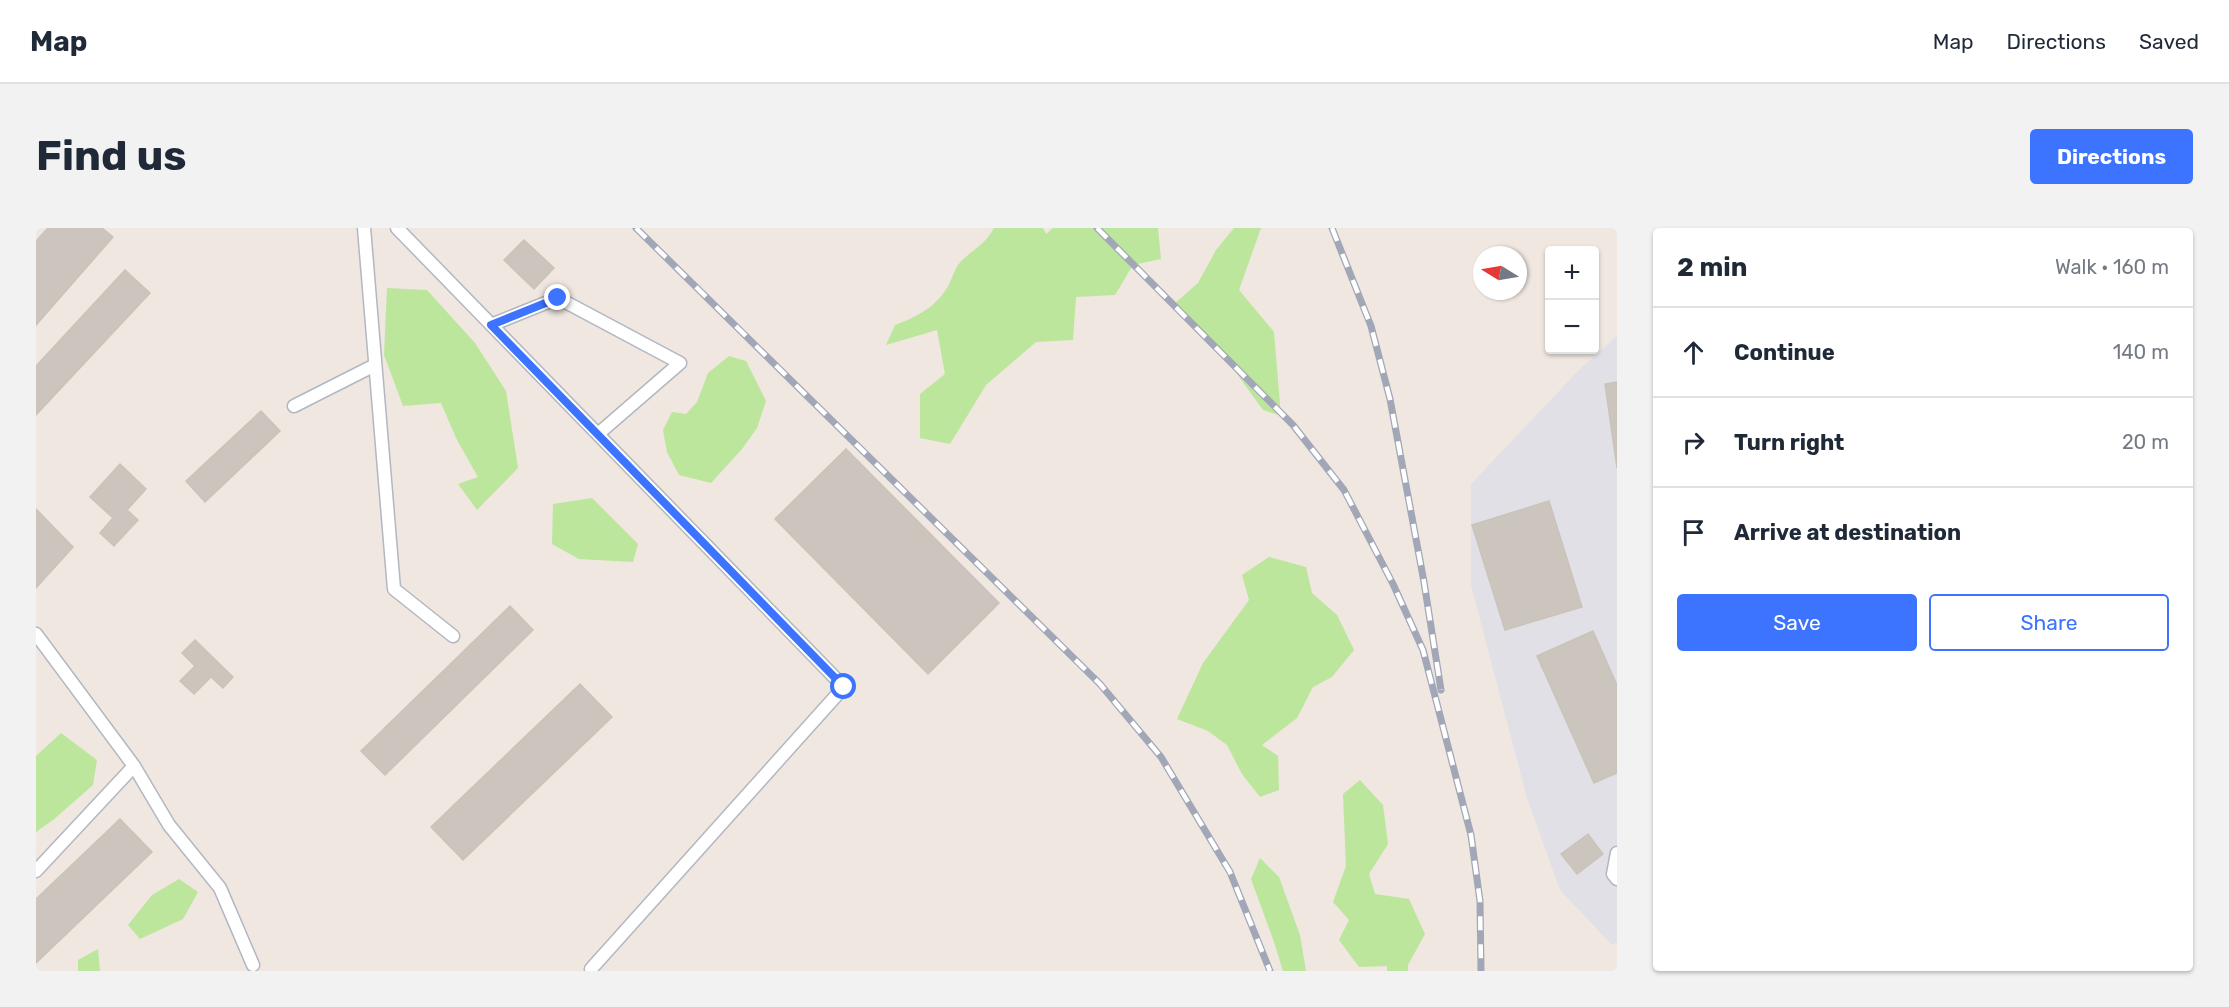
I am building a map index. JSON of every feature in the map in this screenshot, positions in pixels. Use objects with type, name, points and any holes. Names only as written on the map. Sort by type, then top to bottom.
[{"type":"lane","points":[[364,228],[394,589],[453,636]]},
{"type":"lane","points":[[397,228],[844,687],[591,969]]},
{"type":"lane","points":[[491,325],[558,298],[680,363],[597,434]]},
{"type":"lane","points":[[294,406],[375,365]]},
{"type":"lane","points":[[36,634],[134,766],[169,825],[220,888],[253,965]]},
{"type":"lane","points":[[36,871],[134,766]]},
{"type":"lane","points":[[1617,853],[1613,874],[1617,879]]},
{"type":"shaded area","points":[[1617,336],[1617,942],[1612,945],[1560,890],[1527,798],[1471,585],[1471,484],[1578,371]]},
{"type":"green space","points":[[994,228],[1043,228],[1046,234],[1053,228],[1158,228],[1161,259],[1133,265],[1115,295],[1076,297],[1073,340],[1036,342],[986,385],[950,444],[920,438],[920,394],[945,374],[937,330],[886,345],[895,325],[923,312],[940,297],[949,285],[958,265],[986,240]]},
{"type":"green space","points":[[1234,228],[1261,228],[1239,290],[1274,332],[1281,416],[1263,410],[1216,345],[1174,304],[1198,283],[1216,250]]},
{"type":"green space","points":[[387,288],[427,290],[475,343],[506,391],[518,468],[477,510],[458,484],[478,477],[457,440],[441,403],[403,406],[384,355]]},
{"type":"green space","points":[[729,356],[746,361],[766,401],[757,428],[742,449],[711,483],[679,475],[667,452],[663,430],[672,412],[686,414],[697,402],[708,373]]},
{"type":"green space","points":[[592,498],[638,544],[633,562],[579,559],[552,544],[553,504]]},
{"type":"green space","points":[[1269,557],[1306,567],[1312,593],[1337,615],[1354,650],[1332,677],[1313,687],[1297,718],[1262,745],[1278,756],[1279,790],[1260,797],[1242,774],[1227,745],[1208,731],[1177,719],[1203,663],[1249,600],[1242,575]]},
{"type":"green space","points":[[61,733],[97,760],[93,785],[36,832],[36,756]]},
{"type":"green space","points":[[1360,780],[1383,805],[1388,844],[1369,874],[1375,894],[1409,899],[1425,934],[1408,965],[1408,971],[1387,971],[1387,966],[1359,967],[1339,940],[1349,920],[1333,902],[1346,866],[1343,794]]},
{"type":"green space","points":[[1260,858],[1279,877],[1300,935],[1306,971],[1283,971],[1251,879]]},
{"type":"green space","points":[[179,879],[198,892],[183,919],[140,939],[128,925],[152,895]]},
{"type":"green space","points":[[98,949],[100,971],[78,971],[78,960]]},
{"type":"building","points":[[48,228],[102,228],[113,237],[36,325],[36,241]]},
{"type":"building","points":[[524,240],[554,268],[534,289],[504,260]]},
{"type":"building","points":[[125,270],[150,293],[36,415],[36,366]]},
{"type":"building","points":[[1617,382],[1617,468],[1605,384]]},
{"type":"building","points":[[261,411],[280,431],[205,502],[186,481]]},
{"type":"building","points":[[846,449],[999,603],[928,674],[775,519]]},
{"type":"building","points":[[120,464],[146,489],[127,510],[138,520],[114,546],[100,533],[113,518],[90,497]]},
{"type":"building","points":[[1549,501],[1582,607],[1505,630],[1472,525]]},
{"type":"building","points":[[36,509],[73,547],[36,588]]},
{"type":"building","points":[[510,606],[533,630],[385,775],[361,751]]},
{"type":"building","points":[[1593,631],[1617,685],[1617,773],[1594,783],[1537,656]]},
{"type":"building","points":[[195,640],[233,677],[223,688],[211,677],[194,694],[180,681],[195,666],[182,653]]},
{"type":"building","points":[[580,684],[612,717],[463,860],[431,827]]},
{"type":"building","points":[[120,819],[152,852],[36,963],[36,899]]},
{"type":"building","points":[[1588,834],[1603,854],[1577,874],[1561,854]]},
{"type":"railway","points":[[636,228],[1100,684],[1161,757],[1230,872],[1270,971]]},
{"type":"railway","points":[[1097,228],[1293,425],[1344,490],[1393,584],[1423,650],[1471,835],[1480,901],[1481,971]]},
{"type":"railway","points":[[1332,228],[1371,326],[1390,399],[1424,582],[1441,690]]},
{"type":"route","points":[[558,298],[491,325],[844,687]]}]
